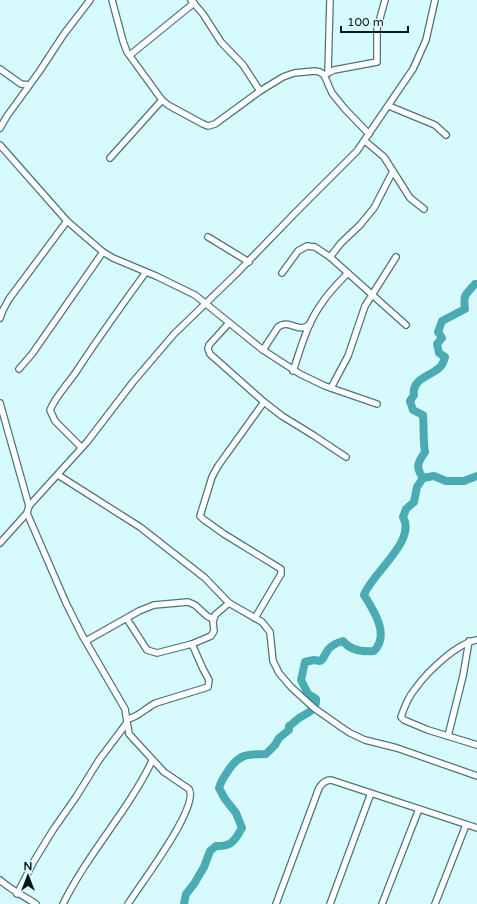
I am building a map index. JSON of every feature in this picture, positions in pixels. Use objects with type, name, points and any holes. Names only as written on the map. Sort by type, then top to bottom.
[{"type":"street","points":[[0,128],[89,0]]},
{"type":"street","points":[[112,0],[123,42],[130,55],[162,100],[181,113],[210,126],[283,77],[294,73],[315,71],[326,74],[376,62],[377,29],[385,0]]},
{"type":"street","points":[[330,0],[326,74],[332,93],[369,134]]},
{"type":"street","points":[[0,543],[27,513],[29,506],[91,436],[166,343],[249,262],[295,213],[357,151],[389,106],[418,60],[426,40],[435,0]]},
{"type":"street","points":[[130,55],[193,2],[203,14],[221,42],[243,65],[260,91]]},
{"type":"street","points":[[0,69],[21,84],[29,85]]},
{"type":"street","points":[[110,158],[162,100]]},
{"type":"street","points":[[389,106],[435,125],[446,135]]},
{"type":"street","points":[[365,141],[384,157],[410,198],[424,209]]},
{"type":"street","points":[[0,145],[3,153],[67,221],[103,252],[113,258],[195,295],[229,323],[293,371],[331,388],[377,404]]},
{"type":"street","points":[[330,257],[374,208],[393,171]]},
{"type":"street","points":[[0,318],[9,299],[67,221]]},
{"type":"street","points":[[208,237],[249,262]]},
{"type":"street","points":[[282,272],[292,257],[302,247],[315,247],[348,272],[406,325]]},
{"type":"street","points":[[19,370],[32,354],[103,252]]},
{"type":"street","points":[[331,388],[348,356],[365,306],[396,257]]},
{"type":"street","points":[[81,447],[55,421],[50,410],[104,328],[146,272]]},
{"type":"street","points":[[264,350],[278,327],[286,324],[302,329],[306,328],[322,303],[348,272]]},
{"type":"street","points":[[229,323],[209,344],[208,352],[282,416],[313,434],[346,457]]},
{"type":"street","points":[[293,371],[310,323]]},
{"type":"street","points":[[255,618],[281,574],[281,569],[224,534],[200,516],[212,477],[218,466],[264,402]]},
{"type":"street","points":[[0,403],[29,506]]},
{"type":"street","points":[[58,475],[140,527],[205,578],[229,603],[255,618],[267,627],[270,632],[273,661],[279,673],[291,687],[314,708],[350,733],[365,740],[397,748],[477,776]]},
{"type":"street","points":[[27,513],[51,572],[86,641],[124,709],[127,729],[132,738],[170,778],[189,789],[191,796],[183,820],[150,873],[128,904]]},
{"type":"street","points":[[86,641],[147,607],[183,602],[191,603],[213,619]]},
{"type":"street","points":[[127,619],[147,650],[152,653],[157,653],[192,644],[213,634],[213,619],[217,613],[229,603]]},
{"type":"street","points":[[477,640],[469,641],[452,652],[438,664],[415,689],[402,715],[404,720],[428,730],[477,746]]},
{"type":"street","points":[[448,736],[463,676],[469,641]]},
{"type":"street","points":[[17,894],[34,861],[53,830],[76,797],[98,760],[127,722],[156,703],[208,687],[209,680],[202,669],[192,644]]},
{"type":"street","points":[[63,904],[78,877],[146,776],[152,760]]},
{"type":"street","points":[[276,904],[319,788],[324,782],[331,780],[477,828]]},
{"type":"street","points":[[330,904],[371,793]]},
{"type":"street","points":[[382,904],[419,809]]},
{"type":"street","points":[[435,904],[466,825]]},
{"type":"street","points":[[0,880],[17,894],[36,904]]},
{"type":"waterway","points":[[423,478],[418,468],[419,462],[425,452],[423,415],[413,410],[410,401],[414,395],[414,389],[419,381],[442,365],[445,357],[439,353],[437,344],[442,338],[438,332],[442,321],[465,309],[465,297],[475,284],[477,284]]},
{"type":"waterway","points":[[184,904],[186,894],[204,867],[210,851],[216,846],[226,845],[232,842],[242,828],[236,813],[225,799],[219,788],[225,775],[232,765],[240,758],[254,754],[266,754],[275,745],[279,738],[289,730],[289,726],[311,711],[315,706],[316,699],[308,694],[301,680],[305,662],[314,660],[320,661],[331,647],[343,641],[357,650],[374,651],[379,645],[381,638],[379,623],[364,595],[375,577],[399,547],[404,536],[406,526],[403,517],[406,509],[414,502],[417,487],[423,478],[434,476],[446,481],[464,481],[477,476]]}]
